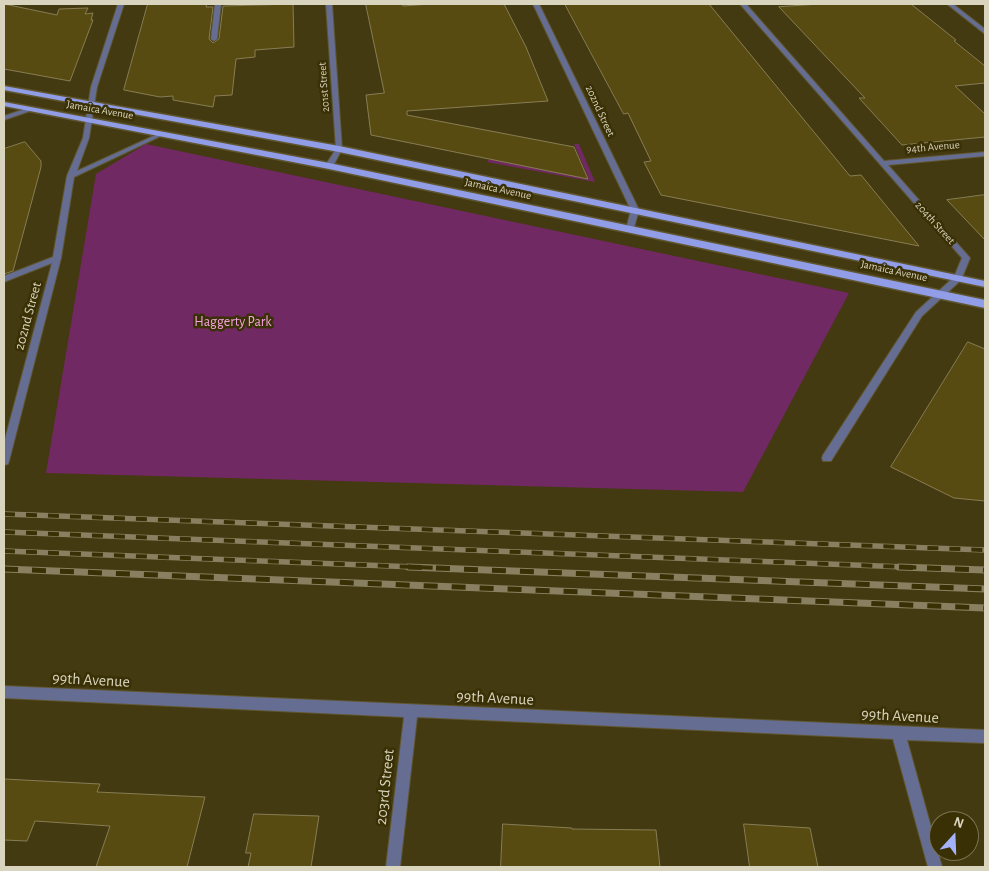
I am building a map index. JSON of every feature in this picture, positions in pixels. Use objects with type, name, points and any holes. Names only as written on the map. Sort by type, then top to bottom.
[{"type":"main road","name":"Jamaica Avenue","points":[[4,88],[339,149],[985,284]]},
{"type":"main road","name":"Jamaica Avenue","points":[[4,104],[330,166],[985,304]]},
{"type":"street","name":"202nd Street","points":[[4,461],[57,258],[71,176],[86,138],[94,87],[121,4]]},
{"type":"street","points":[[214,39],[218,4]]},
{"type":"street","name":"201st Street","points":[[329,4],[339,149]]},
{"type":"street","name":"202nd Street","points":[[536,4],[635,210]]},
{"type":"street","name":"204th Street","points":[[743,4],[966,258],[958,278]]},
{"type":"street","points":[[950,4],[985,32]]},
{"type":"street","points":[[4,118],[31,109]]},
{"type":"street","points":[[71,176],[162,134]]},
{"type":"street","points":[[330,166],[339,149]]},
{"type":"street","name":"94th Avenue","points":[[882,163],[985,154]]},
{"type":"street","points":[[630,229],[635,210]]},
{"type":"street","points":[[4,279],[57,258]]},
{"type":"street","points":[[828,458],[919,314],[958,278]]},
{"type":"street","name":"99th Avenue","points":[[4,692],[985,737]]},
{"type":"street","name":"203rd Street","points":[[393,867],[411,710]]},
{"type":"street","points":[[898,732],[936,867]]},
{"type":"green space","name":"Haggerty Park","points":[[146,144],[849,293],[743,492],[46,473],[96,174]]},
{"type":"green space","points":[[574,144],[579,144],[595,182],[487,162],[489,159],[589,179]]},
{"type":"building","points":[[4,4],[57,15],[59,9],[88,8],[85,14],[93,13],[91,20],[93,20],[70,81],[4,69]]},
{"type":"building","points":[[148,4],[207,4],[206,7],[213,7],[209,39],[213,43],[219,39],[223,6],[293,4],[294,47],[255,50],[255,57],[236,59],[232,95],[215,96],[213,107],[173,100],[173,96],[160,97],[124,90]]},
{"type":"building","points":[[366,4],[402,4],[403,6],[504,4],[526,47],[548,101],[407,111],[407,115],[574,147],[588,179],[371,135],[366,95],[384,93]]},
{"type":"building","points":[[565,4],[709,4],[850,176],[861,175],[919,246],[661,195],[644,162],[651,161],[628,113],[624,114]]},
{"type":"building","points":[[820,4],[911,4],[956,40],[954,41],[985,66],[985,83],[955,86],[985,114],[985,137],[902,145],[859,98],[865,98],[779,7]]},
{"type":"building","points":[[25,142],[41,161],[41,167],[13,271],[4,274],[4,149]]},
{"type":"building","points":[[985,195],[985,240],[947,200]]},
{"type":"building","points":[[968,342],[985,349],[985,501],[954,498],[891,467]]},
{"type":"building","points":[[4,779],[100,784],[97,792],[205,797],[187,867],[96,867],[110,826],[35,821],[27,841],[4,840]]},
{"type":"building","points":[[254,814],[319,816],[311,867],[248,867],[251,853],[246,853]]},
{"type":"building","points":[[503,824],[572,829],[656,830],[660,867],[501,867]]},
{"type":"building","points":[[744,824],[810,828],[818,867],[750,867]]},
{"type":"railway","points":[[4,514],[985,550]]},
{"type":"railway","points":[[4,532],[931,568]]},
{"type":"railway","points":[[4,551],[441,568]]},
{"type":"railway","points":[[408,567],[985,589]]},
{"type":"railway","points":[[899,567],[985,570]]},
{"type":"railway","points":[[4,569],[985,608]]}]
